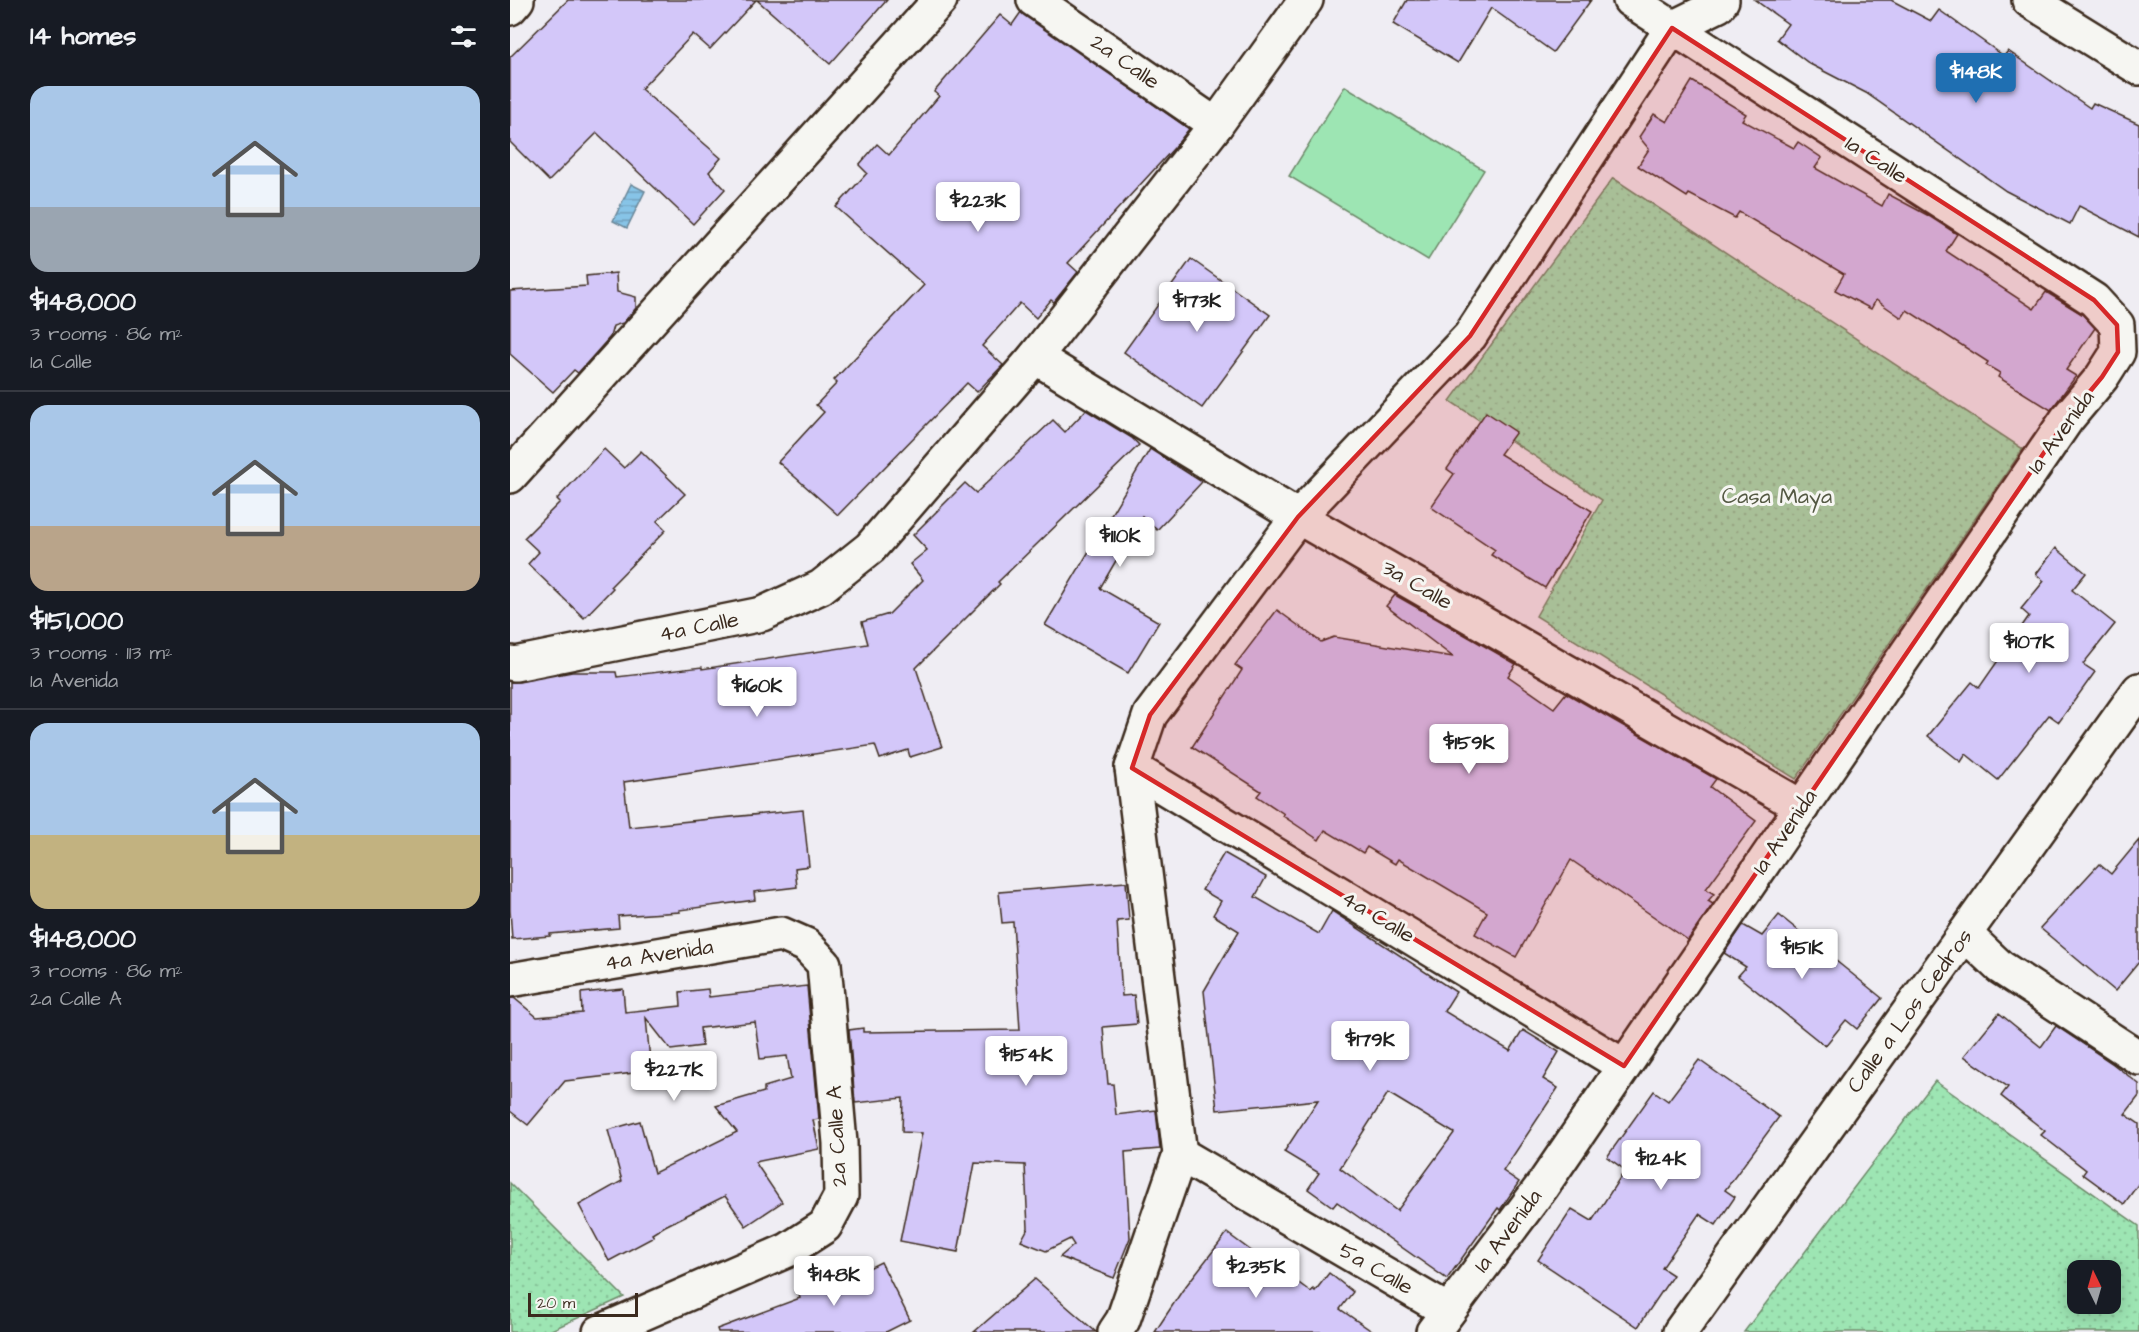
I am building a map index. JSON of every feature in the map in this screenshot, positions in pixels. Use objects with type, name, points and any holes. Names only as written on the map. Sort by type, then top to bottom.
[{"type":"street","points":[[510,8],[517,0]]},
{"type":"street","points":[[510,476],[940,0]]},
{"type":"street","name":"2a Calle","points":[[1035,0],[1216,125]]},
{"type":"street","name":"4a Calle","points":[[510,663],[527,662],[762,614],[820,587],[870,548],[1035,357],[1216,125],[1306,0]]},
{"type":"street","name":"1a Calle","points":[[1630,0],[1672,14],[2094,300],[2118,325]]},
{"type":"street","points":[[1115,1332],[1123,1320],[1180,1154],[1132,768],[1150,715],[1298,517],[1470,336],[1672,14],[1719,5],[1722,0]]},
{"type":"street","points":[[2029,0],[2139,68]]},
{"type":"street","name":"1a Avenida","points":[[1441,1322],[1543,1185],[2060,428],[2102,377],[2118,352],[2118,325]]},
{"type":"street","name":"3a Calle","points":[[1035,357],[1298,517],[1802,807]]},
{"type":"street","name":"Calle a Los Cedros","points":[[1680,1332],[2139,690]]},
{"type":"street","name":"4a Calle","points":[[1132,768],[1624,1066]]},
{"type":"street","name":"4a Avenida","points":[[510,980],[781,934],[806,945]]},
{"type":"street","points":[[1965,934],[2000,967],[2134,1045]]},
{"type":"street","name":"2a Calle A","points":[[600,1332],[788,1250],[825,1226],[841,1196],[840,1143],[824,964],[806,945]]},
{"type":"street","name":"5a Calle","points":[[1180,1154],[1441,1322]]},
{"type":"highlighted area","points":[[1672,28],[2094,300],[2117,325],[2118,352],[2102,377],[2067,419],[1624,1066],[1132,768],[1150,715],[1298,517],[1470,336]]},
{"type":"green space","points":[[1345,86],[1484,170],[1428,260],[1289,176]]},
{"type":"green space","name":"Casa Maya","points":[[1613,178],[2023,449],[1796,779],[1536,616],[1602,500],[1450,401]]},
{"type":"green space","points":[[1935,1081],[2139,1226],[2139,1332],[1744,1332]]},
{"type":"green space","points":[[510,1183],[624,1297],[547,1332],[510,1332]]},
{"type":"water","points":[[631,184],[645,191],[627,228],[613,221]]},
{"type":"building","points":[[568,0],[756,0],[710,49],[693,34],[641,89],[721,158],[709,172],[725,189],[693,224],[597,133],[549,181],[510,142],[510,57]]},
{"type":"building","points":[[757,0],[887,0],[830,64]]},
{"type":"building","points":[[1407,0],[1591,0],[1553,52],[1491,8],[1458,63],[1393,24]]},
{"type":"building","points":[[1755,0],[1891,0],[1931,21],[1939,10],[2004,56],[2008,51],[2090,108],[2093,103],[2139,124],[2139,237],[2079,206],[2070,224],[2006,191],[1866,93],[1810,64],[1777,39],[1788,24]]},
{"type":"building","points":[[1021,12],[1189,129],[1068,263],[1078,272],[1054,302],[1051,300],[1036,318],[1020,303],[982,346],[1003,365],[977,392],[967,383],[838,515],[778,462],[824,412],[816,405],[837,383],[834,380],[924,285],[836,207],[867,173],[859,165],[877,144],[889,155],[939,96],[934,92],[1000,15],[1012,25]]},
{"type":"building","points":[[1692,81],[1746,114],[1742,120],[1794,148],[1798,142],[1822,158],[1815,168],[1882,206],[1888,194],[1957,234],[1946,251],[2034,309],[2046,292],[2082,314],[2095,328],[2066,370],[2076,376],[2051,410],[1998,377],[2000,373],[1986,365],[1988,362],[1907,310],[1902,318],[1876,300],[1871,309],[1835,290],[1844,274],[1739,212],[1735,218],[1689,194],[1687,197],[1638,166],[1649,149],[1639,137],[1654,114],[1667,122]]},
{"type":"building","points":[[1191,259],[1270,315],[1202,408],[1124,352]]},
{"type":"building","points":[[616,273],[617,292],[636,297],[636,308],[623,323],[613,326],[610,337],[578,373],[574,370],[553,392],[510,354],[510,291],[587,286],[586,276]]},
{"type":"building","points":[[1086,410],[1132,438],[1139,445],[998,582],[1000,584],[916,668],[942,747],[910,757],[908,750],[880,759],[875,745],[624,782],[629,827],[803,810],[809,866],[795,868],[797,887],[754,892],[755,900],[679,910],[680,912],[618,916],[619,928],[512,939],[510,682],[572,672],[616,672],[617,677],[702,667],[702,669],[868,644],[862,622],[889,614],[923,580],[910,564],[927,550],[913,535],[965,483],[976,493],[1053,420],[1065,432]]},
{"type":"building","points":[[1486,412],[1516,432],[1500,454],[1592,511],[1545,588],[1491,555],[1495,550],[1431,507],[1454,474],[1447,469]]},
{"type":"building","points":[[604,449],[624,468],[641,451],[685,494],[657,521],[666,530],[611,586],[613,588],[584,618],[528,564],[539,552],[524,538],[560,502],[557,499]]},
{"type":"building","points":[[1150,449],[1202,482],[1157,530],[1142,516],[1100,588],[1159,622],[1128,673],[1045,625]]},
{"type":"building","points":[[2056,548],[2086,573],[2072,590],[2115,624],[2083,664],[2095,672],[2059,722],[2049,715],[1998,780],[1966,754],[1961,762],[1928,736],[1972,682],[1979,688],[2029,616],[2021,609],[2044,581],[2036,574]]},
{"type":"building","points":[[1395,595],[1516,664],[1508,676],[1554,708],[1566,693],[1716,779],[1710,787],[1756,821],[1706,889],[1714,894],[1708,901],[1713,904],[1688,940],[1571,860],[1516,957],[1475,934],[1487,912],[1398,859],[1395,864],[1367,847],[1363,853],[1325,830],[1319,840],[1257,796],[1261,791],[1192,747],[1242,670],[1235,665],[1277,610],[1321,642],[1334,637],[1453,657],[1386,606]]},
{"type":"building","points":[[2139,840],[2139,962],[2115,991],[2040,928],[2099,864],[2111,874]]},
{"type":"building","points":[[1224,853],[1266,877],[1255,897],[1319,934],[1332,911],[1456,992],[1444,1011],[1510,1051],[1523,1030],[1559,1052],[1543,1079],[1558,1088],[1503,1171],[1519,1182],[1447,1279],[1337,1202],[1333,1207],[1308,1189],[1319,1173],[1284,1152],[1318,1100],[1217,1110],[1204,991],[1239,931],[1213,915],[1221,901],[1202,890]],"holes":[[[1388,1093],[1454,1133],[1397,1211],[1340,1168]]]},
{"type":"building","points":[[1126,882],[1129,920],[1117,921],[1122,996],[1134,995],[1137,1024],[1103,1027],[1108,1084],[1113,1084],[1116,1115],[1156,1110],[1160,1149],[1125,1152],[1130,1238],[1114,1278],[1060,1257],[1074,1245],[1070,1239],[1046,1251],[1021,1241],[1028,1228],[1025,1165],[975,1163],[958,1252],[900,1241],[922,1133],[902,1132],[903,1098],[855,1103],[849,1030],[863,1028],[863,1032],[1020,1030],[1013,922],[1002,923],[999,892]]},
{"type":"building","points":[[1779,915],[1882,998],[1857,1029],[1846,1020],[1825,1046],[1738,976],[1746,967],[1724,953],[1743,925],[1762,936]]},
{"type":"building","points":[[807,986],[819,1119],[813,1120],[819,1149],[755,1162],[782,1202],[746,1226],[725,1196],[665,1226],[652,1234],[654,1237],[609,1261],[579,1205],[622,1181],[608,1130],[640,1121],[654,1173],[737,1132],[716,1106],[764,1092],[764,1087],[791,1079],[787,1056],[760,1059],[755,1022],[700,1028],[702,1046],[671,1050],[646,1018],[651,1071],[565,1081],[528,1125],[510,1111],[510,998],[514,998],[537,1017],[582,1013],[581,993],[623,989],[625,1012],[681,1006],[680,992],[708,989],[709,997]]},
{"type":"building","points":[[1999,1013],[2041,1047],[2056,1026],[2139,1084],[2139,1096],[2125,1114],[2139,1124],[2139,1183],[2124,1204],[2083,1174],[2086,1170],[2041,1135],[2045,1131],[2001,1096],[2008,1087],[1964,1056]]},
{"type":"building","points":[[1699,1060],[1779,1117],[1725,1190],[1735,1197],[1716,1225],[1699,1214],[1662,1268],[1673,1275],[1638,1327],[1538,1260],[1572,1209],[1592,1221],[1625,1170],[1607,1157],[1654,1091],[1668,1101]]},
{"type":"building","points":[[1227,1233],[1311,1292],[1313,1289],[1315,1291],[1329,1273],[1353,1292],[1340,1309],[1373,1332],[1155,1332],[1182,1291]]},
{"type":"building","points":[[881,1262],[910,1320],[886,1332],[718,1332],[717,1329],[800,1298],[795,1284],[825,1273],[830,1287]]},
{"type":"building","points":[[1035,1279],[1096,1332],[974,1332]]}]
